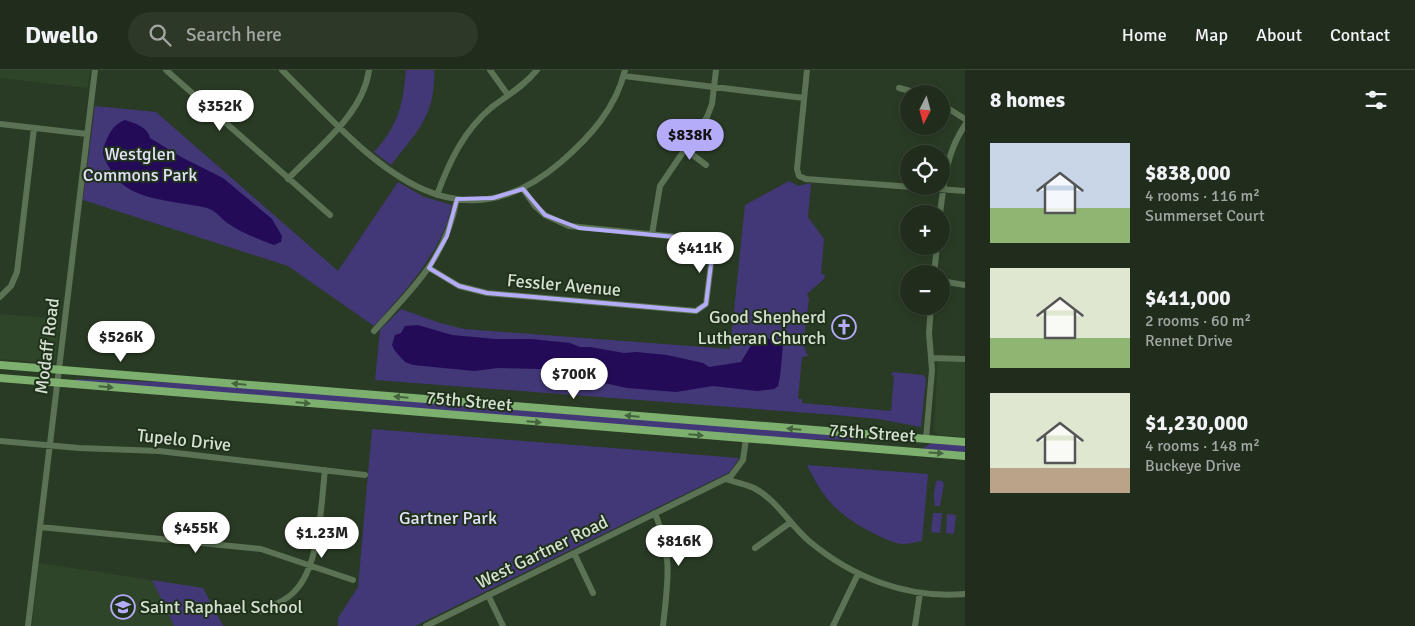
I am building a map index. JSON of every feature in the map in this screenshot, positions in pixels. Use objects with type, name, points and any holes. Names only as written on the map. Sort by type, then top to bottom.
[{"type":"main road","name":"75th Street","points":[[0,365],[965,442]]},
{"type":"main road","name":"75th Street","points":[[0,378],[965,456]]},
{"type":"main road","points":[[907,451],[924,443],[926,439]]},
{"type":"street","name":"Modaff Road","points":[[28,626],[95,70]]},
{"type":"street","points":[[166,70],[330,215]]},
{"type":"street","points":[[282,70],[339,126],[390,170],[416,187],[437,195],[457,199],[493,198],[523,189],[549,172],[586,139],[606,112],[624,73],[714,88],[804,98]]},
{"type":"street","points":[[288,179],[355,107],[362,94],[368,70]]},
{"type":"street","points":[[490,70],[508,95]]},
{"type":"street","points":[[437,195],[447,168],[462,141],[480,118],[525,83],[537,70]]},
{"type":"street","points":[[523,189],[535,206],[545,215],[562,224],[579,228],[652,234],[656,200],[660,186],[707,117],[716,70]]},
{"type":"street","points":[[807,70],[797,169],[801,177],[900,185]]},
{"type":"street","points":[[950,110],[965,119]]},
{"type":"street","points":[[0,124],[87,134]]},
{"type":"street","points":[[950,154],[965,125]]},
{"type":"street","points":[[0,297],[11,286],[17,272],[34,128]]},
{"type":"street","points":[[685,149],[706,165]]},
{"type":"street","points":[[950,190],[965,191]]},
{"type":"street","points":[[374,331],[429,268],[447,236],[457,199]]},
{"type":"street","name":"Fessler Avenue","points":[[429,268],[459,286],[487,293],[696,311],[702,309],[707,301],[713,252],[712,244],[703,238],[652,234]]},
{"type":"street","points":[[950,282],[965,285]]},
{"type":"street","points":[[926,439],[932,358],[929,333],[930,315]]},
{"type":"street","points":[[932,358],[965,359]]},
{"type":"street","name":"West Gartner Road","points":[[426,626],[725,478],[741,464],[746,439]]},
{"type":"street","name":"Tupelo Drive","points":[[0,441],[153,450],[365,475]]},
{"type":"street","points":[[260,611],[285,599],[295,591],[309,564],[319,526],[325,470]]},
{"type":"street","points":[[725,478],[760,492],[809,541],[836,561],[858,574],[888,585],[920,593],[965,594]]},
{"type":"street","points":[[655,513],[666,545],[668,562],[663,626]]},
{"type":"street","points":[[755,548],[791,522]]},
{"type":"street","points":[[40,526],[261,550],[309,564],[353,580]]},
{"type":"street","points":[[574,553],[593,593]]},
{"type":"street","points":[[833,626],[858,574]]},
{"type":"street","points":[[915,626],[920,593]]},
{"type":"street","points":[[488,596],[503,626]]},
{"type":"highlighted area","points":[[523,189],[545,215],[579,228],[708,240],[713,248],[706,304],[696,311],[487,293],[459,286],[429,268],[447,236],[457,199],[493,198]]},
{"type":"shaded area","points":[[0,70],[90,70],[88,88],[0,78]]},
{"type":"shaded area","points":[[125,120],[144,128],[150,138],[181,157],[223,178],[272,219],[282,236],[281,242],[274,245],[249,235],[231,226],[215,212],[207,208],[152,198],[126,187],[116,178],[103,154],[104,146],[111,130]]},
{"type":"shaded area","points":[[0,314],[60,319],[55,363],[0,359]]},
{"type":"shaded area","points":[[418,325],[452,335],[496,339],[531,339],[570,343],[580,347],[624,353],[636,352],[667,355],[703,363],[709,367],[741,362],[758,334],[783,345],[780,377],[778,386],[774,389],[757,391],[713,386],[676,392],[627,388],[604,383],[594,386],[568,374],[541,369],[498,368],[474,371],[413,365],[405,362],[392,345],[395,335],[401,333],[405,326]]},
{"type":"shaded area","points":[[938,357],[965,359],[965,437],[938,435],[934,430]]},
{"type":"shaded area","name":"Saint Raphael School","points":[[39,563],[203,588],[223,626],[32,626]]},
{"type":"green space","points":[[406,70],[434,70],[432,99],[417,132],[391,165],[374,152],[389,133],[398,114]]},
{"type":"green space","name":"Westglen Commons Park","points":[[95,106],[156,112],[338,271],[398,182],[424,197],[452,205],[447,222],[440,239],[421,270],[374,326],[288,266],[83,200]]},
{"type":"green space","points":[[789,181],[798,186],[811,183],[808,217],[824,239],[821,274],[825,275],[824,279],[807,294],[809,299],[803,344],[808,356],[802,357],[798,399],[802,399],[802,403],[891,411],[894,376],[891,375],[893,372],[923,375],[926,378],[921,427],[878,419],[836,415],[375,380],[380,330],[401,309],[440,323],[464,329],[730,349],[745,205]]},
{"type":"green space","points":[[76,379],[184,383],[860,437],[860,440],[792,439],[75,381]]},
{"type":"green space","name":"Gartner Park","points":[[372,429],[739,458],[730,472],[415,626],[338,626],[338,618],[358,587]]},
{"type":"green space","points":[[931,443],[965,445],[965,452],[922,449]]},
{"type":"green space","points":[[807,465],[928,474],[922,541],[902,544],[887,540],[850,520],[826,497]]},
{"type":"green space","points":[[937,480],[942,481],[944,484],[940,506],[935,506],[934,503]]},
{"type":"green space","points":[[933,513],[942,513],[940,533],[931,532]]},
{"type":"green space","points":[[947,514],[956,515],[954,534],[946,533]]},
{"type":"green space","points":[[152,580],[203,588],[223,626],[174,626]]},
{"type":"place","name":"Good Shepherd Lutheran Church","points":[[844,327]]},
{"type":"place","name":"Saint Raphael School","points":[[123,607]]}]
